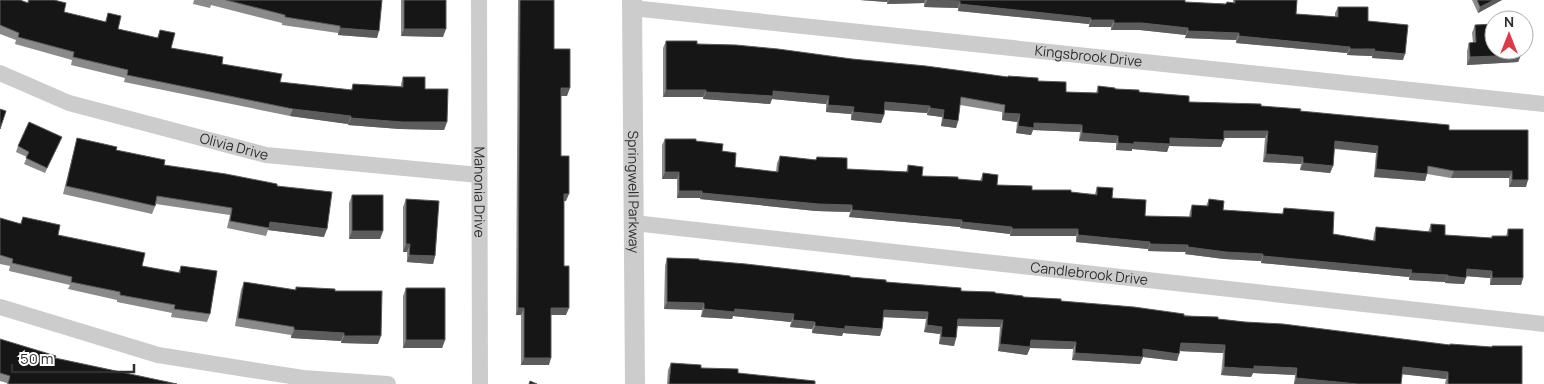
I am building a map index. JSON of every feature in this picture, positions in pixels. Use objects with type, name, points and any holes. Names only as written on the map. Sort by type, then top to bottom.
[{"type":"street","name":"Mahonia Drive","points":[[479,0],[480,384]]},
{"type":"street","name":"Kingsbrook Drive","points":[[632,4],[1544,104]]},
{"type":"street","name":"Springwell Parkway","points":[[632,4],[635,384]]},
{"type":"street","name":"Olivia Drive","points":[[0,73],[69,104],[266,155],[479,174]]},
{"type":"street","name":"Candlebrook Drive","points":[[634,222],[1544,324]]},
{"type":"street","points":[[0,307],[158,355],[302,378],[388,384]]},
{"type":"building","points":[[0,0],[20,0],[28,3],[29,0],[54,0],[66,3],[64,12],[106,22],[108,13],[121,16],[118,29],[158,38],[160,30],[175,33],[171,48],[223,57],[222,64],[282,74],[280,82],[352,90],[353,84],[403,87],[403,77],[425,77],[425,89],[448,89],[447,122],[403,122],[351,118],[351,116],[293,109],[127,75],[128,70],[73,57],[74,52],[18,37],[19,33],[0,25]]},
{"type":"building","points":[[226,0],[382,0],[379,31],[340,28],[340,26],[285,17],[285,15]]},
{"type":"building","points":[[404,0],[446,0],[446,29],[404,29]]},
{"type":"building","points":[[520,0],[554,0],[554,49],[570,49],[570,88],[561,88],[561,156],[569,156],[569,194],[564,194],[564,266],[569,266],[569,308],[551,308],[551,358],[524,358],[524,308],[518,308]]},
{"type":"building","points":[[927,0],[1185,0],[1185,2],[1226,4],[1227,2],[1235,3],[1235,0],[1297,0],[1296,14],[1338,17],[1338,7],[1368,7],[1368,21],[1408,25],[1405,54],[1374,51],[1375,49],[1350,49],[1350,47],[1239,36],[1239,33],[1188,31],[1188,28],[1142,23],[1114,23],[1114,20],[1091,20],[1091,18],[960,4],[960,1]]},
{"type":"building","points":[[1477,0],[1494,0],[1480,7]]},
{"type":"building","points":[[1475,25],[1484,25],[1484,56],[1470,57],[1469,43],[1476,42]]},
{"type":"building","points":[[666,41],[697,41],[697,44],[778,49],[1008,77],[1038,78],[1038,81],[1066,82],[1066,92],[1098,93],[1098,86],[1189,96],[1189,102],[1261,104],[1261,106],[1301,109],[1300,111],[1449,125],[1449,130],[1528,130],[1528,180],[1512,180],[1512,171],[1454,171],[1428,166],[1427,174],[1376,169],[1378,146],[1335,141],[1333,166],[1303,163],[1303,157],[1266,154],[1268,131],[1224,131],[1224,140],[1170,138],[1170,144],[1118,143],[1118,136],[1082,133],[1082,125],[1034,123],[1034,128],[1018,126],[1020,114],[1004,113],[1005,105],[961,97],[958,121],[943,119],[944,110],[930,108],[930,106],[885,102],[884,115],[853,112],[854,107],[828,105],[829,96],[773,91],[773,96],[706,92],[706,90],[666,90]]},
{"type":"building","points":[[0,109],[6,111],[0,129]]},
{"type":"building","points":[[29,122],[62,137],[47,168],[26,158],[29,152],[18,146]]},
{"type":"building","points":[[77,138],[117,147],[116,150],[165,160],[164,165],[226,174],[277,184],[277,186],[332,192],[327,229],[270,222],[269,228],[230,221],[232,208],[157,196],[155,206],[66,186]]},
{"type":"building","points":[[665,139],[696,139],[696,141],[723,144],[722,151],[736,153],[735,167],[778,172],[780,156],[816,160],[817,157],[847,158],[847,169],[908,172],[908,165],[923,167],[922,176],[958,177],[958,179],[982,181],[983,173],[998,175],[997,185],[1032,186],[1032,190],[1071,190],[1071,192],[1097,195],[1097,187],[1113,188],[1112,198],[1146,200],[1145,216],[1191,217],[1192,205],[1208,206],[1209,199],[1224,201],[1223,210],[1283,214],[1284,208],[1334,212],[1333,234],[1375,241],[1376,227],[1431,232],[1431,224],[1445,225],[1445,235],[1492,238],[1492,236],[1508,236],[1508,229],[1523,229],[1523,278],[1492,278],[1492,271],[1467,269],[1466,278],[1411,273],[1412,270],[1263,256],[1263,254],[1188,247],[1188,245],[1150,244],[1150,242],[1078,235],[1078,229],[1012,229],[1012,227],[962,222],[962,220],[852,210],[852,205],[819,204],[702,193],[702,191],[679,191],[679,172],[665,172]]},
{"type":"building","points":[[352,195],[383,195],[383,231],[352,231]]},
{"type":"building","points":[[406,199],[439,201],[435,256],[409,255],[410,244],[406,244]]},
{"type":"building","points":[[23,217],[60,225],[58,235],[145,253],[142,266],[180,273],[181,266],[217,271],[210,314],[174,309],[175,305],[120,295],[120,292],[71,282],[72,277],[12,263],[13,259],[0,255],[0,218],[21,224]]},
{"type":"building","points":[[667,258],[699,259],[886,280],[886,282],[961,288],[961,291],[995,292],[1023,297],[1134,307],[1184,314],[1184,316],[1218,317],[1218,319],[1245,322],[1283,324],[1450,345],[1522,346],[1522,384],[1448,384],[1448,372],[1403,367],[1401,384],[1358,384],[1296,378],[1297,368],[1254,366],[1254,369],[1224,367],[1225,345],[1181,343],[1179,354],[1143,349],[1143,357],[1075,353],[1076,342],[1031,340],[1030,347],[1000,344],[1003,320],[958,319],[956,338],[941,337],[942,327],[927,325],[928,312],[884,310],[882,329],[845,326],[845,329],[815,326],[815,322],[793,320],[794,314],[735,309],[734,312],[704,309],[704,303],[667,302]]},
{"type":"building","points":[[244,282],[296,290],[296,287],[335,289],[335,291],[382,291],[381,336],[344,336],[344,333],[294,330],[294,327],[238,318]]},
{"type":"building","points":[[406,288],[445,288],[445,340],[406,340]]},
{"type":"building","points":[[0,339],[56,356],[55,358],[177,384],[8,384],[10,376],[0,373]]},
{"type":"building","points":[[671,363],[701,365],[701,368],[738,369],[738,373],[815,381],[815,384],[669,384]]}]
